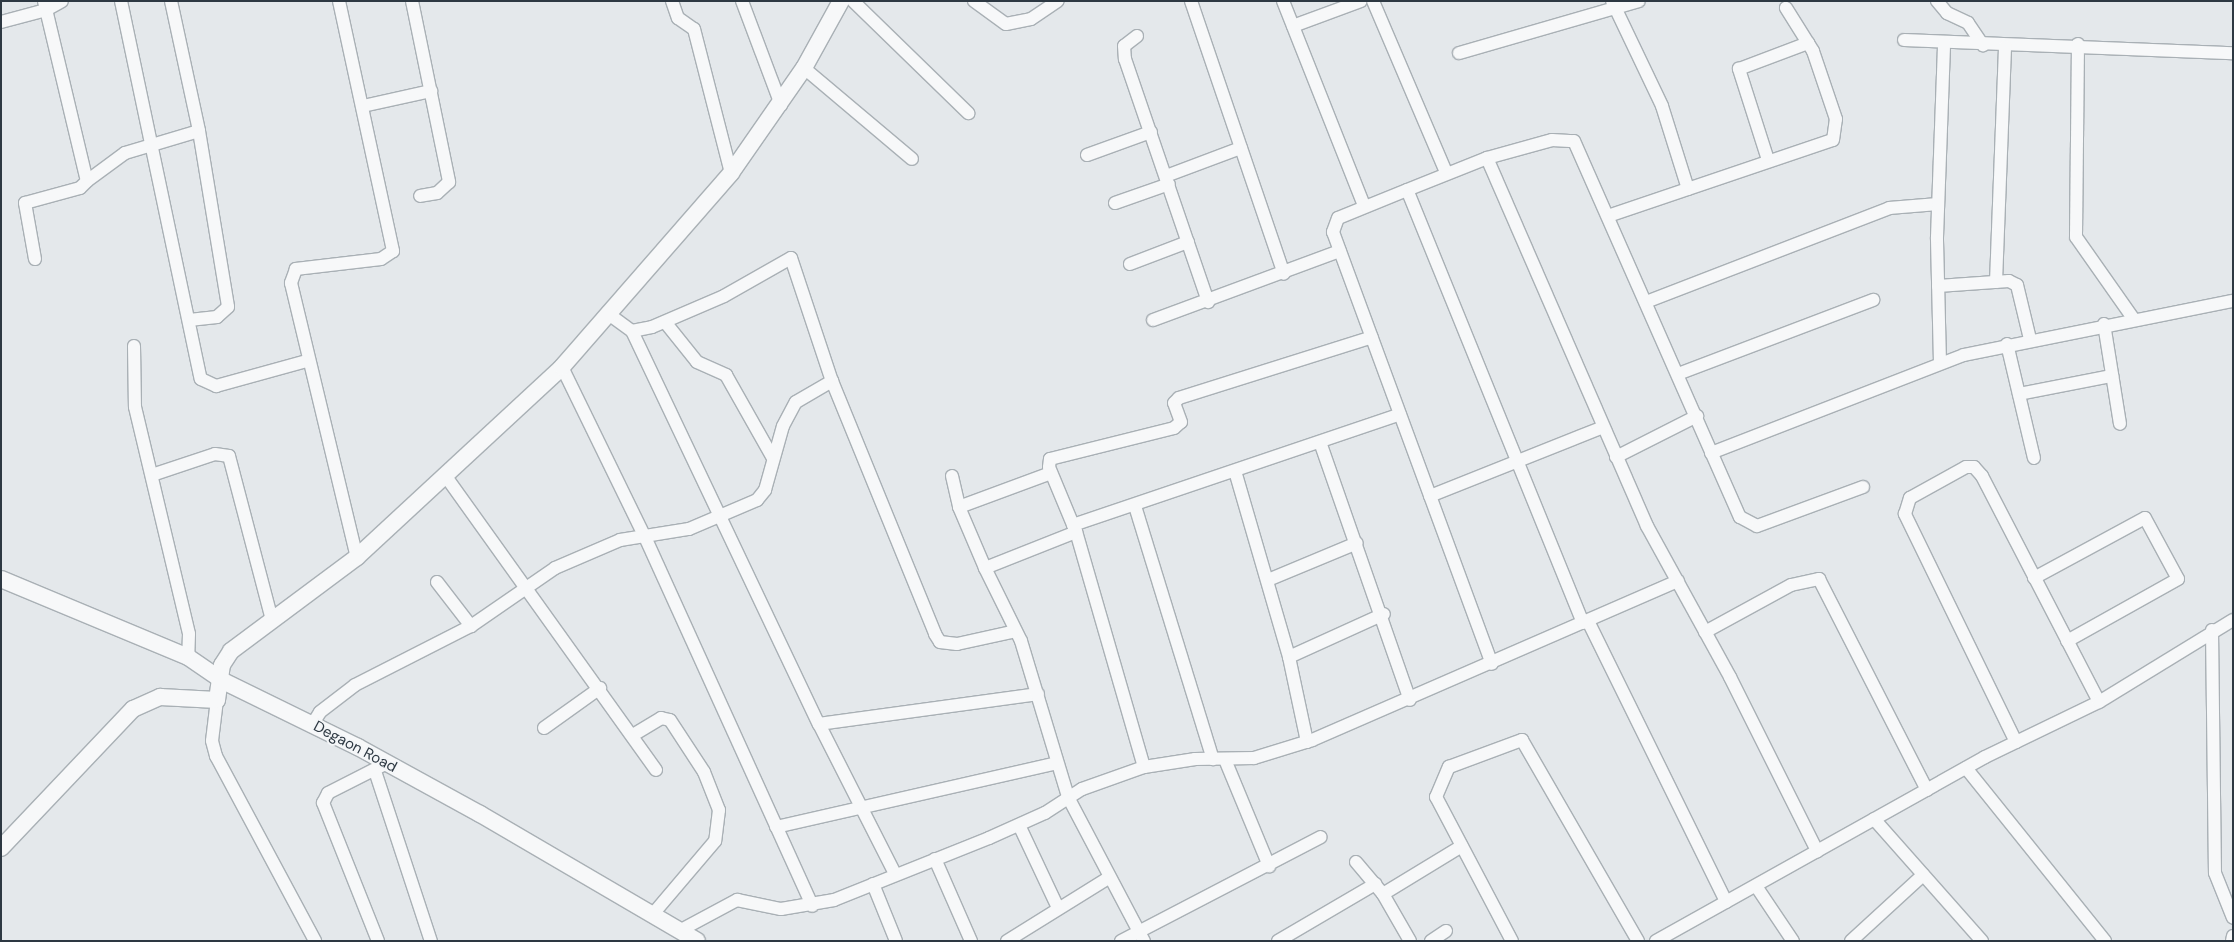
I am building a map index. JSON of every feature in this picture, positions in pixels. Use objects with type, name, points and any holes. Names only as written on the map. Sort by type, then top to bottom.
[{"type":"street","points":[[1,22],[62,1]]},
{"type":"street","points":[[121,1],[149,144],[201,379],[209,386],[307,361]]},
{"type":"street","points":[[170,1],[199,131],[228,307],[217,317],[189,320]]},
{"type":"street","points":[[339,1],[393,252],[380,259],[292,273],[307,361],[357,557]]},
{"type":"street","points":[[412,1],[449,182],[437,193],[420,196]]},
{"type":"street","points":[[672,1],[678,18],[694,29],[731,173]]},
{"type":"street","points":[[742,1],[781,104]]},
{"type":"street","points":[[853,1],[968,113]]},
{"type":"street","points":[[974,1],[1006,24],[1031,19],[1058,1]]},
{"type":"street","points":[[1191,1],[1284,274]]},
{"type":"street","points":[[1283,1],[1364,206]]},
{"type":"street","points":[[1293,26],[1361,1]]},
{"type":"street","points":[[1373,1],[1446,172]]},
{"type":"street","points":[[1459,53],[1613,5],[1639,1]]},
{"type":"street","points":[[1937,1],[1947,13],[1968,23],[1983,45]]},
{"type":"street","points":[[315,941],[216,756],[212,741],[225,656],[357,557],[447,478],[562,368],[608,313],[688,226],[731,173],[781,104],[804,68],[836,4]]},
{"type":"street","points":[[1613,5],[1662,106],[1688,190]]},
{"type":"street","points":[[45,6],[87,181]]},
{"type":"street","points":[[1608,216],[1688,190],[1768,160],[1826,144],[1837,131],[1808,43],[1786,8]]},
{"type":"street","points":[[1137,36],[1124,46],[1125,59],[1168,180],[1208,302]]},
{"type":"street","points":[[1904,40],[2005,46],[2078,44],[2233,53]]},
{"type":"street","points":[[1940,363],[1938,204],[1944,42]]},
{"type":"street","points":[[1768,160],[1739,69],[1808,43]]},
{"type":"street","points":[[2078,44],[2076,237],[2134,318]]},
{"type":"street","points":[[1996,282],[2005,46]]},
{"type":"street","points":[[804,68],[912,159]]},
{"type":"street","points":[[363,106],[431,91]]},
{"type":"street","points":[[35,259],[25,203],[80,188],[125,153],[149,144],[199,131]]},
{"type":"street","points":[[1087,155],[1151,132]]},
{"type":"street","points":[[1492,664],[1340,251],[1334,220],[1446,172],[1488,158],[1552,140],[1574,141],[1740,517],[1752,526],[1863,487]]},
{"type":"street","points":[[1115,203],[1241,148]]},
{"type":"street","points":[[1488,158],[1616,457],[1817,851]]},
{"type":"street","points":[[1407,190],[1516,462],[1585,622],[1726,902]]},
{"type":"street","points":[[1646,302],[1889,208],[1938,204]]},
{"type":"street","points":[[1130,264],[1188,242]]},
{"type":"street","points":[[1153,320],[1284,274],[1340,251]]},
{"type":"street","points":[[632,331],[665,322],[743,287],[791,258],[832,381],[940,642],[957,644],[1016,631]]},
{"type":"street","points":[[1938,286],[2009,281],[2021,293],[2030,339]]},
{"type":"street","points":[[1678,374],[1873,300]]},
{"type":"street","points":[[1711,453],[1940,363],[2030,339],[2134,318],[2233,301]]},
{"type":"street","points":[[608,313],[632,331],[718,519],[895,874]]},
{"type":"street","points":[[665,322],[697,362],[726,375],[774,458]]},
{"type":"street","points":[[2104,324],[2120,424]]},
{"type":"street","points":[[1144,766],[1074,528],[1048,463],[1052,456],[1179,425],[1174,403],[1179,398],[1372,337]]},
{"type":"street","points":[[2007,344],[2034,458]]},
{"type":"street","points":[[134,346],[132,387],[189,634],[188,657]]},
{"type":"street","points":[[562,368],[645,537],[812,906]]},
{"type":"street","points":[[2019,394],[2112,376]]},
{"type":"street","points":[[312,725],[320,712],[355,685],[471,626],[528,586],[584,555],[620,540],[645,537],[718,519],[757,500],[766,490],[782,426],[796,402],[832,381]]},
{"type":"street","points":[[985,568],[1074,528],[1400,414]]},
{"type":"street","points":[[1616,457],[1697,416]]},
{"type":"street","points":[[1430,496],[1603,428]]},
{"type":"street","points":[[1320,442],[1384,614],[1410,700]]},
{"type":"street","points":[[152,475],[215,454],[229,456],[272,620]]},
{"type":"street","points":[[2016,742],[1907,521],[1905,506],[1910,498],[1966,467],[1974,467],[2099,702]]},
{"type":"street","points":[[1235,471],[1289,657],[1307,742]]},
{"type":"street","points":[[959,507],[1051,473]]},
{"type":"street","points":[[952,476],[959,507],[985,568],[1016,631],[1038,694],[1068,797],[1142,937]]},
{"type":"street","points":[[447,478],[528,586],[656,770]]},
{"type":"street","points":[[1135,506],[1220,760],[1269,866]]},
{"type":"street","points":[[2034,578],[2146,518],[2178,579],[2068,641]]},
{"type":"street","points":[[1268,580],[1357,543]]},
{"type":"street","name":"Degaon Road","points":[[1,579],[188,657],[222,681],[312,725],[381,767],[653,914],[697,941]]},
{"type":"street","points":[[1705,632],[1791,585],[1820,579],[1927,790]]},
{"type":"street","points":[[681,930],[737,900],[781,909],[812,906],[873,884],[1018,825],[1068,797],[1144,766],[1220,760],[1307,742],[1410,700],[1678,581]]},
{"type":"street","points":[[437,582],[471,626]]},
{"type":"street","points":[[1289,657],[1384,614]]},
{"type":"street","points":[[1656,941],[1966,768],[2099,702],[2212,630],[2233,620]]},
{"type":"street","points":[[2212,630],[2214,863],[2217,884],[2230,901],[2233,918]]},
{"type":"street","points":[[544,728],[600,688]]},
{"type":"street","points":[[819,724],[1038,694]]},
{"type":"street","points":[[1,848],[133,709],[160,698],[217,700]]},
{"type":"street","points":[[633,735],[661,718],[670,720],[704,772],[719,810],[715,841],[653,914]]},
{"type":"street","points":[[1512,941],[1436,797],[1441,779],[1449,767],[1522,740],[1638,941]]},
{"type":"street","points":[[776,827],[859,805],[1057,763]]},
{"type":"street","points":[[378,941],[323,803],[328,793],[381,767],[430,941]]},
{"type":"street","points":[[1966,768],[2105,941]]},
{"type":"street","points":[[1874,819],[1982,941]]},
{"type":"street","points":[[1018,825],[1058,908]]},
{"type":"street","points":[[1121,941],[1142,937],[1321,837]]},
{"type":"street","points":[[1278,941],[1462,846]]},
{"type":"street","points":[[935,859],[971,941]]},
{"type":"street","points":[[1356,862],[1379,889],[1410,941]]},
{"type":"street","points":[[1852,941],[1923,875]]},
{"type":"street","points":[[1007,941],[1110,877]]},
{"type":"street","points":[[873,884],[896,941]]},
{"type":"street","points":[[1756,886],[1793,941]]},
{"type":"street","points":[[1431,941],[1446,931]]},
{"type":"street","points":[[2232,941],[2233,936]]}]
